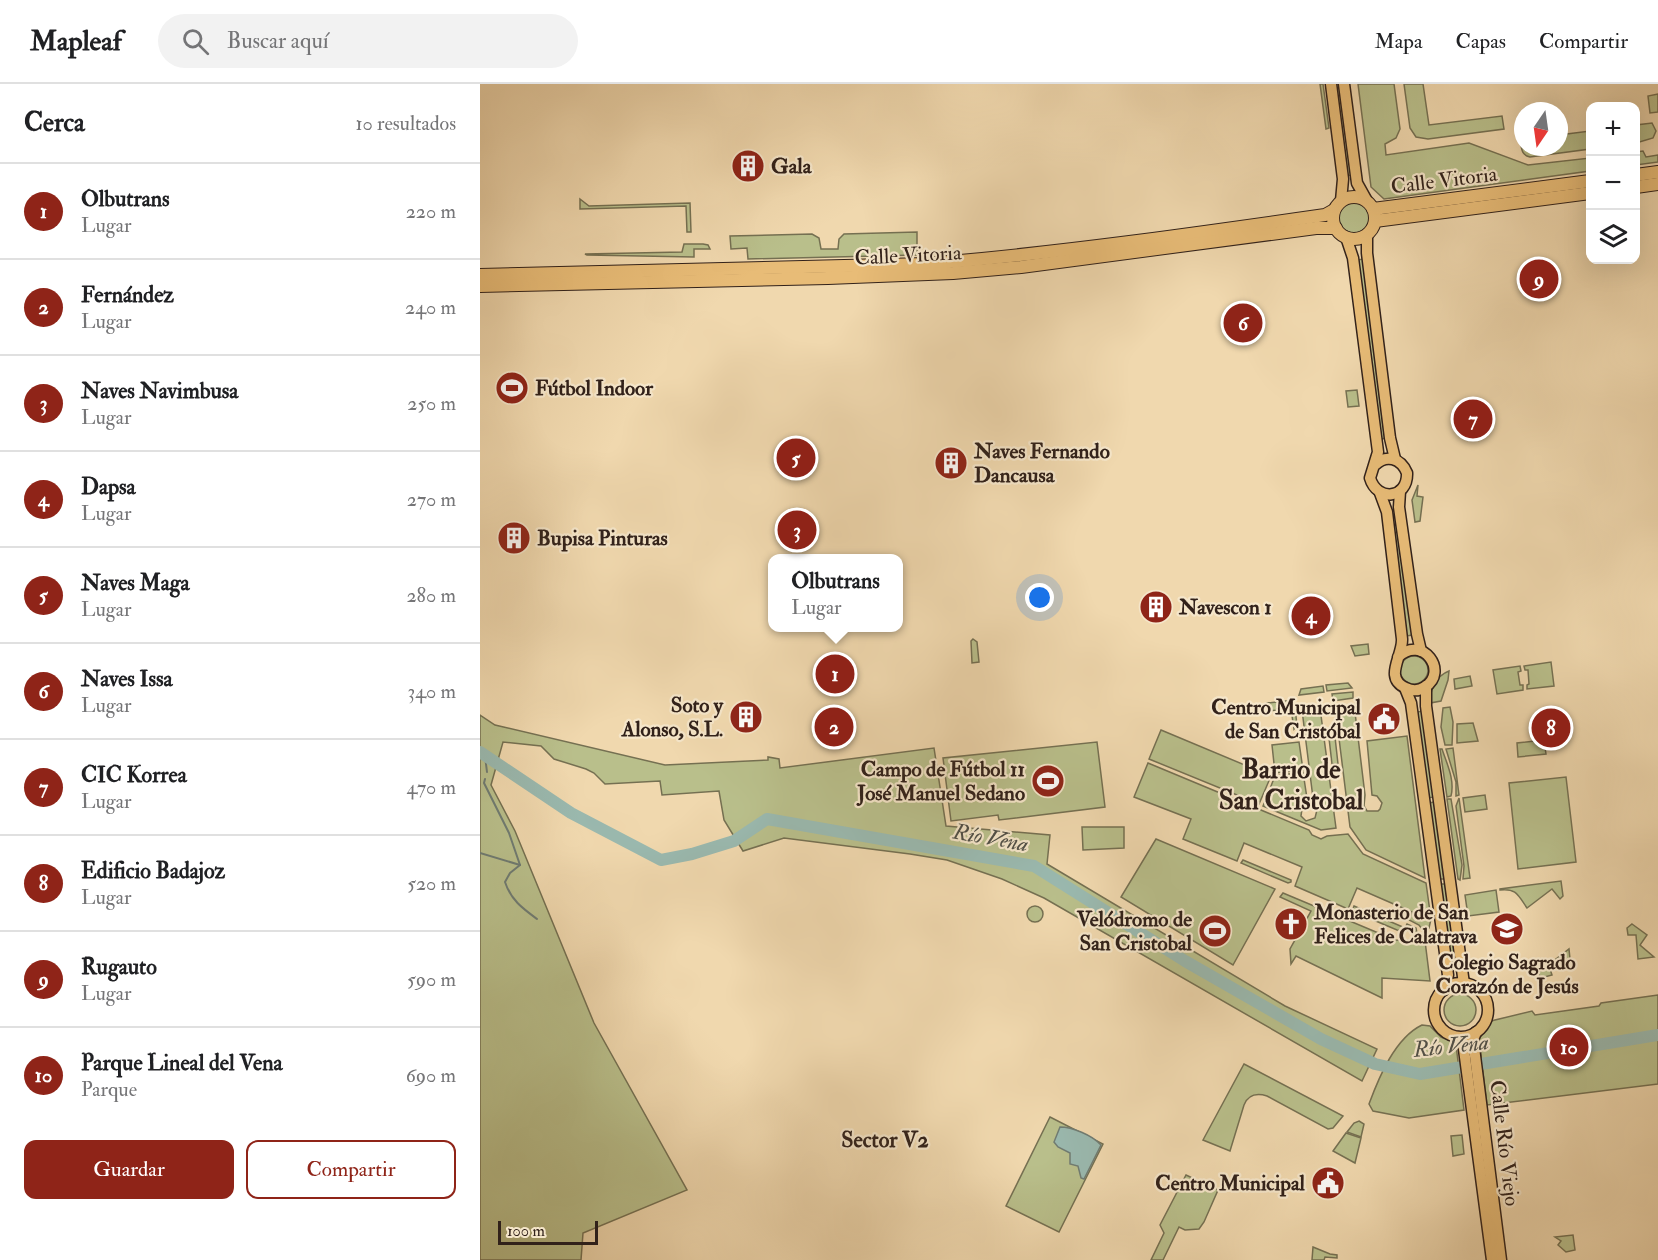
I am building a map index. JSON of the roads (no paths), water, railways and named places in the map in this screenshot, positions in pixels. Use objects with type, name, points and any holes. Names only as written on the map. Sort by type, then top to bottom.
[{"type":"highway","points":[[1640,174],[1658,172]]},
{"type":"highway","name":"Calle Vitoria","points":[[1372,210],[1586,182]]},
{"type":"highway","points":[[1640,186],[1658,184]]},
{"type":"highway","name":"Calle Vitoria","points":[[1372,210],[1586,193]]},
{"type":"highway","points":[[1354,196],[1372,210],[1367,234],[1357,238],[1346,237],[1336,228],[1333,220],[1337,206],[1354,196]]},
{"type":"highway","name":"Calle Vitoria","points":[[480,275],[898,265],[979,259],[1325,215],[1337,206]]},
{"type":"highway","name":"Calle Vitoria","points":[[480,288],[914,276],[1002,269],[1316,228],[1336,228]]},
{"type":"highway","points":[[898,265],[914,276],[920,270],[969,264],[979,259]]},
{"type":"highway","points":[[480,270],[523,269],[537,273]]},
{"type":"main road","points":[[1331,84],[1343,178],[1337,206]]},
{"type":"main road","points":[[1344,84],[1357,183],[1372,210]]},
{"type":"main road","points":[[1367,234],[1367,256],[1390,438],[1395,459],[1407,473],[1406,483],[1400,491],[1391,495],[1380,493]]},
{"type":"main road","points":[[1346,237],[1353,258],[1378,452],[1370,478],[1373,486],[1380,493],[1387,512],[1402,639],[1394,674],[1397,681],[1405,688],[1411,703],[1448,975],[1444,990],[1435,1003],[1434,1011],[1436,1021],[1444,1031],[1458,1037],[1476,1032],[1486,1018],[1487,1009],[1485,1000],[1476,988],[1456,984],[1444,990]]},
{"type":"main road","points":[[1375,465],[1384,459],[1395,459]]},
{"type":"main road","points":[[1400,491],[1399,507],[1421,651]]},
{"type":"main road","points":[[1398,657],[1409,650],[1421,651],[1431,658],[1434,668],[1432,680],[1426,686],[1415,690],[1405,688]]},
{"type":"main road","points":[[1426,686],[1426,706],[1464,984]]},
{"type":"main road","name":"Calle Río Viejo","points":[[1476,1032],[1470,1056],[1501,1260]]},
{"type":"main road","name":"Calle Río Viejo","points":[[1458,1037],[1470,1056]]},
{"type":"main road","name":"Calle Río Viejo","points":[[1474,1086],[1492,1260]]},
{"type":"water","points":[[1060,1127],[1082,1132],[1101,1145],[1084,1179],[1081,1178],[1078,1166],[1070,1164],[1070,1153],[1058,1147],[1054,1142]]},
{"type":"waterway","name":"Río Vena","points":[[480,752],[571,813],[661,860],[692,854],[734,841],[767,819],[1034,866],[1185,961],[1321,1039],[1375,1064],[1420,1074],[1658,1035]]},
{"type":"waterway","points":[[485,756],[487,772]]},
{"type":"waterway","points":[[485,779],[484,783],[509,833],[520,865]]},
{"type":"waterway","points":[[480,853],[520,865]]},
{"type":"waterway","points":[[520,865],[510,873],[505,882],[514,899],[537,919]]},
{"type":"place","name":"Gala","points":[[748,166]]},
{"type":"place","name":"Rugauto","points":[[1539,279]]},
{"type":"place","name":"Naves Issa","points":[[1243,323]]},
{"type":"place","name":"Fútbol Indoor","points":[[512,388]]},
{"type":"place","name":"CIC Korrea","points":[[1473,419]]},
{"type":"place","name":"Naves Maga","points":[[796,458]]},
{"type":"place","name":"Naves Fernando Dancausa","points":[[951,463]]},
{"type":"place","name":"Naves Navimbusa","points":[[797,530]]},
{"type":"place","name":"Bupisa Pinturas","points":[[514,538]]},
{"type":"place","name":"Navescon 1","points":[[1156,607]]},
{"type":"place","name":"Dapsa","points":[[1311,616]]},
{"type":"place","name":"Olbutrans","points":[[835,674]]},
{"type":"place","name":"Soto y Alonso, S.L.","points":[[746,717]]},
{"type":"place","name":"Centro Municipal de San Cristóbal","points":[[1384,719]]},
{"type":"place","name":"Fernández","points":[[834,727]]},
{"type":"place","name":"Edificio Badajoz","points":[[1551,728]]},
{"type":"place","name":"Campo de Fútbol 11 José Manuel Sedano","points":[[1048,781]]},
{"type":"place","name":"Monasterio de San Felices de Calatrava","points":[[1291,924]]},
{"type":"place","name":"Colegio Sagrado Corazón de Jesús","points":[[1507,929]]},
{"type":"place","name":"Velódromo de San Cristobal","points":[[1215,931]]},
{"type":"place","name":"Parque Lineal del Vena","points":[[1569,1047]]},
{"type":"place","name":"Centro Municipal","points":[[1328,1183]]},
{"type":"district","name":"Barrio de San Cristobal","points":[[1291,784]]},
{"type":"district","name":"Sector V2","points":[[885,1139]]}]
